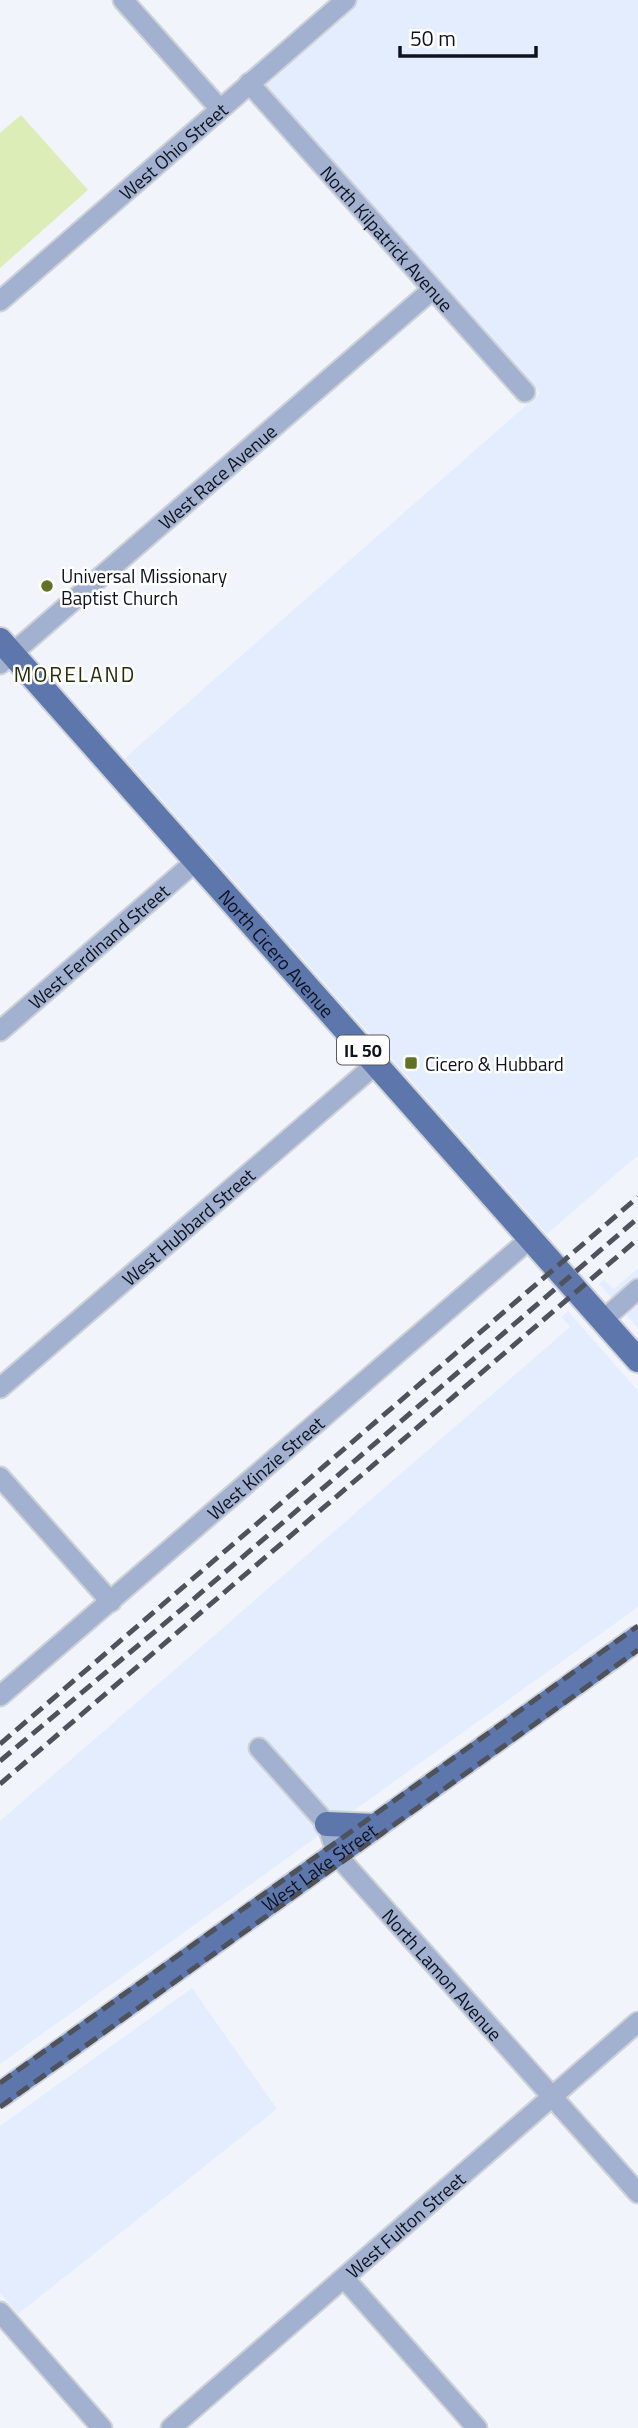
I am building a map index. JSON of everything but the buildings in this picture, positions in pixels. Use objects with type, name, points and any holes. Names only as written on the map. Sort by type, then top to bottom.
[{"type":"main road","name":"North Cicero Avenue","points":[[4,652],[196,861],[638,1360]]},
{"type":"main road","name":"West Lake Street","points":[[0,2095],[638,1638]]},
{"type":"main road","points":[[327,1824],[376,1826]]},
{"type":"street","points":[[123,0],[220,109]]},
{"type":"street","name":"West Ohio Street","points":[[0,301],[346,0]]},
{"type":"street","name":"North Kilpatrick Avenue","points":[[249,83],[525,392]]},
{"type":"street","name":"West Race Avenue","points":[[4,652],[433,289]]},
{"type":"street","name":"West Ferdinand Street","points":[[0,1031],[196,861]]},
{"type":"street","name":"West Hubbard Street","points":[[0,1388],[376,1064]]},
{"type":"street","name":"West Kinzie Street","points":[[0,1696],[531,1238]]},
{"type":"street","points":[[603,1320],[638,1289]]},
{"type":"street","points":[[0,1477],[111,1602]]},
{"type":"street","name":"North Lamon Avenue","points":[[260,1748],[327,1824],[337,1854],[638,2193]]},
{"type":"street","name":"West Fulton Street","points":[[171,2428],[638,2022]]},
{"type":"street","points":[[344,2278],[477,2428]]},
{"type":"street","points":[[0,2312],[102,2428]]},
{"type":"shaded area","points":[[355,0],[638,0],[638,1155],[547,1234],[125,758],[540,393],[262,84]]},
{"type":"shaded area","points":[[638,1268],[638,1328],[599,1284],[604,1280],[614,1289]]},
{"type":"shaded area","points":[[568,1311],[638,1391],[638,1607],[0,2064],[0,1821],[570,1327],[562,1317]]},
{"type":"shaded area","points":[[192,1988],[277,2109],[18,2314],[0,2293],[0,2126]]},
{"type":"green space","points":[[21,115],[88,190],[0,268],[0,133]]},
{"type":"railway","points":[[0,1744],[638,1197]]},
{"type":"railway","points":[[0,1761],[189,1603],[638,1218]]},
{"type":"railway","points":[[0,1784],[638,1239]]},
{"type":"railway","points":[[0,2083],[638,1626]]},
{"type":"railway","points":[[0,2107],[638,1650]]},
{"type":"place","name":"Universal Missionary Baptist Church","points":[[47,586]]},
{"type":"place","name":"Cicero & Hubbard","points":[[411,1063]]},
{"type":"district","name":"MORELAND","points":[[75,674]]}]
